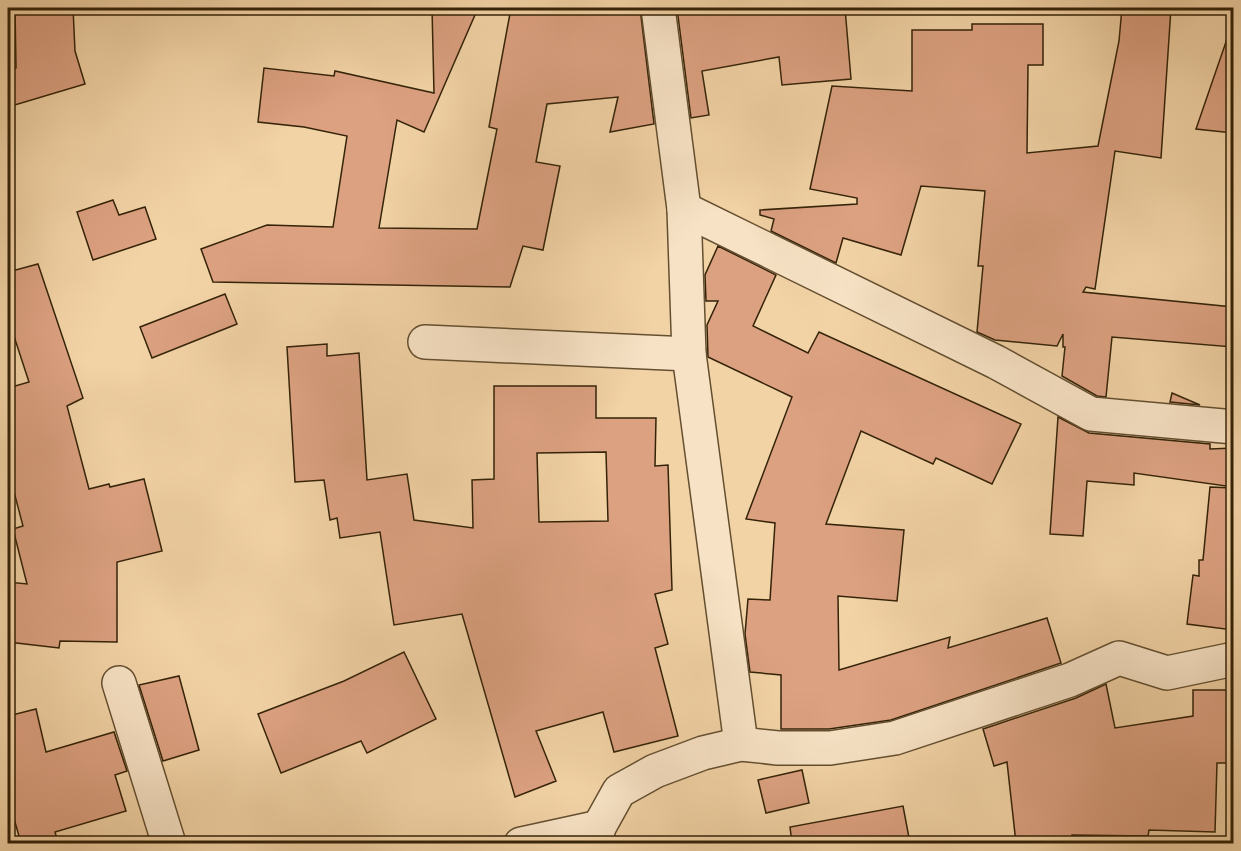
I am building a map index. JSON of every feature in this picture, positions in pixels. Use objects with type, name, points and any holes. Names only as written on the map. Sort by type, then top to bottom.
[{"type":"street","points":[[658,8],[684,209],[689,354],[741,744]]},
{"type":"street","points":[[684,209],[996,362],[1091,414],[1233,428]]},
{"type":"street","points":[[425,342],[689,354]]},
{"type":"street","points":[[521,843],[597,835],[619,791],[655,771],[703,753],[741,744],[778,748],[830,748],[895,738],[1070,680],[1119,658],[1167,673],[1233,659]]},
{"type":"street","points":[[119,683],[169,843]]},
{"type":"building","points":[[15,8],[73,8],[75,51],[85,84],[8,107],[8,70],[16,68]]},
{"type":"building","points":[[432,8],[478,8],[424,132],[397,120],[379,228],[477,229],[497,129],[489,127],[511,8],[640,8],[654,124],[610,132],[618,97],[547,104],[536,162],[560,166],[543,250],[523,246],[510,287],[213,282],[201,249],[267,225],[333,227],[347,136],[304,127],[258,122],[264,68],[334,76],[335,71],[434,93]]},
{"type":"building","points":[[677,8],[845,8],[851,79],[782,85],[779,57],[702,71],[709,115],[691,118]]},
{"type":"building","points":[[1122,8],[1171,8],[1161,158],[1115,151],[1095,289],[1086,287],[1083,292],[1233,307],[1233,347],[1112,337],[1106,397],[1097,396],[1062,376],[1065,347],[1063,347],[1063,334],[1057,346],[995,340],[977,332],[983,266],[978,266],[985,191],[921,186],[901,255],[843,238],[836,263],[771,231],[774,219],[760,215],[760,210],[857,204],[857,198],[810,189],[832,86],[912,91],[912,30],[972,30],[972,24],[1043,24],[1043,65],[1028,65],[1027,153],[1098,146],[1119,41]]},
{"type":"building","points":[[1228,36],[1233,37],[1233,133],[1196,129]]},
{"type":"building","points":[[113,200],[119,215],[145,207],[156,239],[93,260],[77,212]]},
{"type":"building","points":[[718,246],[776,275],[753,326],[808,353],[819,332],[1021,424],[992,484],[936,458],[933,464],[861,431],[826,524],[904,530],[897,601],[838,596],[839,670],[950,637],[948,648],[1047,618],[1061,663],[891,720],[829,729],[781,729],[781,675],[750,672],[745,634],[748,599],[770,600],[775,523],[746,519],[792,397],[708,357],[707,325],[718,301],[706,301],[705,275]]},
{"type":"building","points":[[38,264],[83,398],[67,406],[89,489],[144,479],[162,551],[117,562],[117,642],[60,641],[59,648],[8,642],[8,582],[27,584],[13,529],[23,526],[8,469],[8,388],[29,382],[8,318],[8,272]]},
{"type":"building","points":[[225,294],[237,324],[152,358],[140,327]]},
{"type":"building","points":[[327,344],[327,356],[359,353],[367,480],[407,474],[414,520],[473,528],[472,480],[494,479],[494,386],[596,386],[596,418],[656,418],[655,466],[668,465],[672,590],[655,594],[668,644],[655,648],[678,736],[614,752],[603,712],[536,731],[556,781],[515,797],[462,614],[394,625],[380,532],[340,538],[337,518],[330,520],[324,480],[295,482],[287,347]],"holes":[[[606,452],[608,521],[539,522],[537,453]]]},
{"type":"building","points":[[1172,393],[1200,405],[1170,402]]},
{"type":"building","points":[[1058,417],[1089,433],[1210,444],[1210,449],[1233,448],[1233,487],[1134,473],[1134,485],[1087,481],[1083,536],[1050,534]]},
{"type":"building","points":[[1210,487],[1233,488],[1233,630],[1187,624],[1193,575],[1199,576],[1199,560],[1203,560]]},
{"type":"building","points":[[404,652],[436,719],[367,753],[361,741],[281,773],[258,714],[344,681]]},
{"type":"building","points":[[179,676],[199,750],[163,761],[139,685]]},
{"type":"building","points":[[1106,684],[1115,728],[1193,716],[1193,690],[1233,690],[1233,763],[1217,763],[1215,832],[1149,830],[1148,836],[1072,835],[1073,843],[1016,843],[1007,762],[994,766],[983,729],[1076,698]]},
{"type":"building","points":[[36,709],[46,752],[114,732],[127,771],[115,775],[126,811],[55,832],[58,843],[21,843],[8,798],[8,716]]},
{"type":"building","points":[[802,770],[809,803],[766,813],[758,780]]},
{"type":"building","points":[[903,806],[910,843],[792,843],[790,827]]}]
